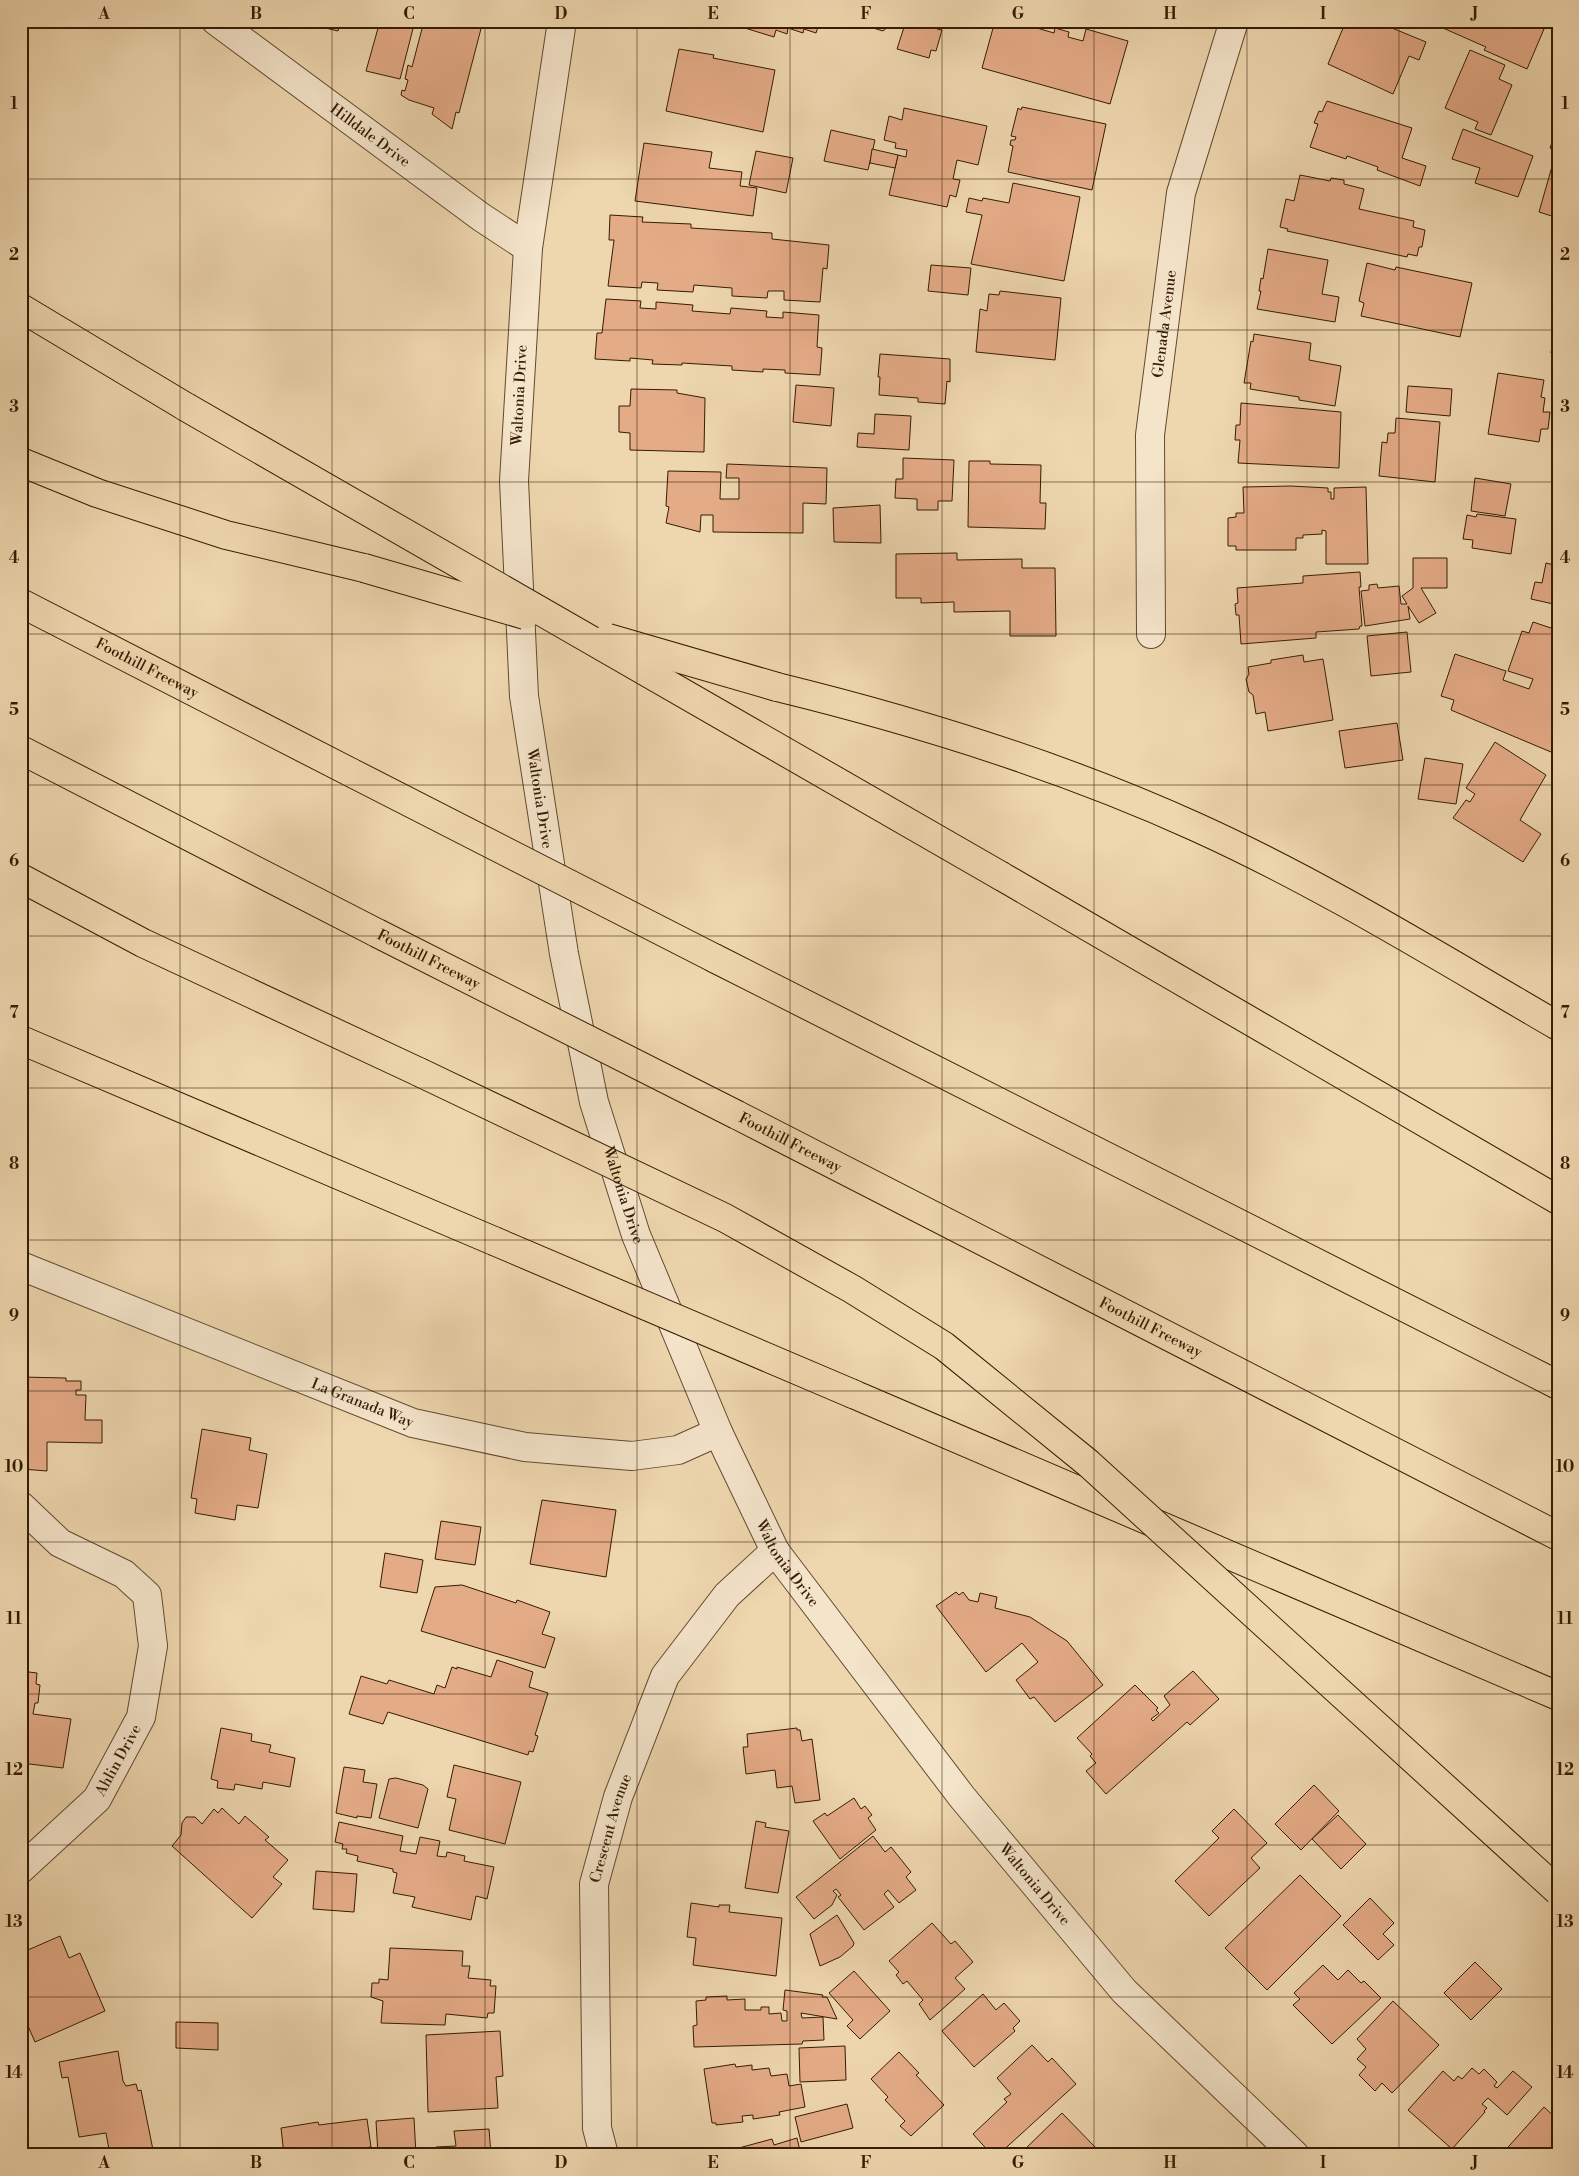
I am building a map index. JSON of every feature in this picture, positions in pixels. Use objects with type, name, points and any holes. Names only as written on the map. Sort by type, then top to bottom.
[{"type":"highway","points":[[21,308],[186,407],[1001,876],[1558,1200]]},
{"type":"highway","points":[[21,462],[97,493],[226,535],[364,568],[777,687],[834,701],[981,744],[1100,786],[1198,827],[1326,892],[1558,1026]]},
{"type":"highway","name":"Foothill Freeway","points":[[21,603],[714,958],[1558,1385]]},
{"type":"highway","name":"Foothill Freeway","points":[[21,750],[1558,1536]]},
{"type":"highway","points":[[21,878],[143,944],[419,1072],[725,1218],[852,1289],[944,1346],[1088,1463],[1558,1891]]},
{"type":"highway","points":[[21,1040],[1558,1696]]},
{"type":"street","name":"Hilldale Drive","points":[[216,21],[481,217],[528,248]]},
{"type":"street","name":"Waltonia Drive","points":[[562,21],[528,248],[514,481],[524,696],[564,954],[594,1102],[630,1216],[718,1432],[775,1551],[962,1797],[1124,1990],[1296,2155]]},
{"type":"street","name":"Glenada Avenue","points":[[1152,634],[1150,436],[1181,193],[1234,21]]},
{"type":"street","name":"La Granada Way","points":[[21,1266],[412,1423],[525,1447],[632,1456],[678,1450],[718,1432]]},
{"type":"street","name":"Ahlin Drive","points":[[21,1506],[60,1543],[124,1574],[147,1595],[153,1646],[141,1717],[97,1799],[21,1870]]},
{"type":"street","name":"Crescent Avenue","points":[[604,2155],[597,2128],[594,1884],[618,1797],[665,1676],[727,1595],[775,1551]]},
{"type":"building","points":[[304,21],[341,21],[338,31],[304,23]]},
{"type":"building","points":[[380,21],[415,21],[400,79],[366,71]]},
{"type":"building","points":[[424,21],[483,21],[459,113],[456,112],[452,129],[432,114],[434,108],[409,100],[401,95],[402,90],[405,91],[408,80],[405,79],[408,65],[412,67]]},
{"type":"building","points":[[722,21],[820,21],[816,33],[804,29],[803,33],[788,28],[787,34],[776,30],[774,37]]},
{"type":"building","points":[[860,21],[895,21],[883,31],[860,24]]},
{"type":"building","points":[[906,21],[941,21],[937,29],[942,30],[936,51],[931,50],[929,58],[897,49]]},
{"type":"building","points":[[995,21],[1013,21],[1054,33],[1055,28],[1069,32],[1068,37],[1083,41],[1086,29],[1128,41],[1110,104],[982,68]]},
{"type":"building","points":[[1346,21],[1375,21],[1426,42],[1419,60],[1409,56],[1393,94],[1328,64]]},
{"type":"building","points":[[1427,21],[1529,21],[1544,29],[1527,69],[1484,50],[1486,47]]},
{"type":"building","points":[[679,49],[714,55],[713,58],[775,70],[763,132],[666,111]]},
{"type":"building","points":[[1470,50],[1505,65],[1499,79],[1512,85],[1491,135],[1475,129],[1478,122],[1445,108]]},
{"type":"building","points":[[1327,101],[1412,128],[1402,158],[1426,166],[1420,186],[1377,170],[1378,167],[1347,156],[1346,159],[1310,147],[1318,124],[1314,123],[1319,111],[1322,112]]},
{"type":"building","points":[[1022,107],[1106,124],[1092,190],[1008,172],[1013,146],[1010,145],[1011,140],[1015,140],[1016,137],[1011,136],[1018,108],[1021,110]]},
{"type":"building","points":[[904,108],[987,126],[978,165],[957,160],[953,179],[960,180],[956,197],[950,195],[947,207],[889,195],[898,155],[906,157],[907,150],[895,148],[896,143],[884,140],[889,116],[902,120]]},
{"type":"building","points":[[1558,126],[1558,151],[1550,148]]},
{"type":"building","points":[[1463,129],[1533,156],[1518,197],[1475,183],[1480,168],[1452,159]]},
{"type":"building","points":[[831,130],[875,140],[868,170],[824,161]]},
{"type":"building","points":[[644,143],[712,152],[709,168],[742,172],[740,186],[757,188],[753,216],[635,201]]},
{"type":"building","points":[[872,149],[898,155],[895,168],[870,163]]},
{"type":"building","points":[[756,151],[793,158],[786,193],[749,185]]},
{"type":"building","points":[[1553,163],[1558,165],[1558,218],[1539,212]]},
{"type":"building","points":[[1300,175],[1330,181],[1331,178],[1344,180],[1344,184],[1364,189],[1359,209],[1414,221],[1413,227],[1425,230],[1422,247],[1419,247],[1417,256],[1408,254],[1407,257],[1287,231],[1288,229],[1280,227],[1286,199],[1294,201]]},
{"type":"building","points":[[1013,183],[1080,197],[1064,281],[971,264],[982,215],[966,212],[969,198],[982,201],[983,198],[1009,203]]},
{"type":"building","points":[[610,215],[643,217],[642,222],[691,224],[691,228],[772,233],[772,239],[829,245],[827,269],[823,268],[820,302],[784,300],[784,291],[768,291],[767,298],[732,296],[732,288],[694,285],[693,292],[657,290],[658,283],[642,282],[641,288],[608,286],[614,240],[609,240]]},
{"type":"building","points":[[1268,249],[1328,260],[1322,294],[1339,297],[1335,322],[1257,309],[1261,291],[1259,291],[1261,278],[1263,279]]},
{"type":"building","points":[[1367,263],[1395,270],[1396,267],[1472,283],[1460,337],[1361,316],[1364,303],[1359,301]]},
{"type":"building","points":[[931,265],[971,268],[968,295],[928,291]]},
{"type":"building","points":[[1000,291],[1061,298],[1055,360],[976,352],[980,309],[987,311],[989,294],[999,295]]},
{"type":"building","points":[[606,299],[641,301],[640,308],[656,309],[656,302],[693,305],[692,311],[730,314],[731,308],[767,311],[766,317],[783,318],[783,312],[819,315],[817,347],[822,348],[820,375],[785,373],[785,370],[763,369],[763,372],[732,370],[732,366],[682,363],[682,365],[652,364],[653,360],[630,358],[630,361],[595,359],[597,333],[602,333]]},
{"type":"building","points":[[1558,314],[1558,354],[1551,353]]},
{"type":"building","points":[[1254,334],[1311,343],[1309,360],[1341,366],[1335,406],[1299,400],[1299,397],[1250,389],[1251,383],[1244,383],[1251,341],[1253,342]]},
{"type":"building","points":[[880,354],[950,359],[950,382],[947,381],[945,404],[918,402],[918,398],[879,395]]},
{"type":"building","points":[[1498,373],[1544,380],[1541,397],[1545,398],[1543,412],[1550,412],[1548,429],[1541,429],[1539,442],[1488,434]]},
{"type":"building","points":[[796,385],[834,388],[831,426],[793,422]]},
{"type":"building","points":[[1408,386],[1452,389],[1450,416],[1406,412]]},
{"type":"building","points":[[631,389],[677,390],[677,393],[705,398],[704,452],[630,450],[630,433],[619,432],[619,406],[630,406]]},
{"type":"building","points":[[1241,403],[1341,412],[1339,468],[1238,463],[1240,440],[1235,440],[1236,425],[1240,425]]},
{"type":"building","points":[[875,414],[911,416],[909,450],[857,447],[858,433],[874,434]]},
{"type":"building","points":[[1396,418],[1440,422],[1435,482],[1379,476],[1382,442],[1387,443],[1388,433],[1395,433]]},
{"type":"building","points":[[903,458],[954,460],[952,501],[938,501],[938,510],[917,510],[917,499],[895,498],[896,479],[903,479]]},
{"type":"building","points":[[969,461],[990,461],[990,464],[1041,465],[1040,503],[1046,503],[1045,529],[968,527]]},
{"type":"building","points":[[727,464],[827,468],[826,504],[803,503],[803,533],[713,532],[713,515],[701,515],[700,532],[666,523],[669,507],[666,506],[668,471],[721,472],[720,499],[739,499],[739,478],[726,478]]},
{"type":"building","points":[[1475,478],[1511,484],[1505,516],[1471,511]]},
{"type":"building","points":[[1291,486],[1328,488],[1328,492],[1331,492],[1331,499],[1334,499],[1334,488],[1366,487],[1368,564],[1326,564],[1326,531],[1322,530],[1322,534],[1303,535],[1303,538],[1296,538],[1296,550],[1236,550],[1236,546],[1228,546],[1228,518],[1236,517],[1236,513],[1244,513],[1243,487]]},
{"type":"building","points":[[880,505],[881,543],[834,542],[833,508]]},
{"type":"building","points":[[1477,514],[1516,519],[1511,554],[1472,548],[1473,540],[1463,539],[1467,515],[1476,517]]},
{"type":"building","points":[[957,553],[957,560],[1022,559],[1022,568],[1055,568],[1056,636],[1010,636],[1010,611],[954,612],[954,602],[921,603],[921,598],[896,598],[896,554]]},
{"type":"building","points":[[1413,558],[1447,558],[1447,588],[1421,588],[1436,613],[1419,623],[1408,606],[1410,619],[1365,626],[1361,591],[1369,590],[1369,585],[1377,584],[1378,588],[1399,586],[1401,604],[1407,604],[1402,596],[1413,588]]},
{"type":"building","points":[[1546,563],[1558,566],[1558,605],[1531,599],[1535,582],[1542,583]]},
{"type":"building","points":[[1360,572],[1361,587],[1359,587],[1362,626],[1359,629],[1316,632],[1316,638],[1241,644],[1239,615],[1236,615],[1235,604],[1238,603],[1237,588],[1303,583],[1303,576]]},
{"type":"building","points":[[1533,622],[1557,630],[1558,627],[1558,731],[1551,752],[1451,710],[1454,700],[1441,696],[1455,654],[1506,671],[1503,680],[1529,689],[1533,679],[1508,671],[1522,631],[1529,633]]},
{"type":"building","points":[[1407,632],[1411,672],[1371,676],[1367,636]]},
{"type":"building","points":[[1303,655],[1304,662],[1323,659],[1333,720],[1268,731],[1265,712],[1256,714],[1253,695],[1249,692],[1246,679],[1249,674],[1248,667],[1271,663],[1271,660]]},
{"type":"building","points":[[1397,723],[1403,760],[1345,768],[1339,731]]},
{"type":"building","points":[[1495,742],[1546,775],[1520,820],[1541,834],[1523,862],[1453,818],[1466,800],[1470,802],[1475,794],[1466,788]]},
{"type":"building","points":[[1425,758],[1463,764],[1456,804],[1418,799]]},
{"type":"building","points":[[21,1377],[66,1378],[66,1381],[81,1381],[81,1390],[76,1390],[76,1395],[86,1395],[85,1420],[102,1420],[102,1443],[47,1442],[47,1471],[22,1469],[24,1396],[21,1396]]},
{"type":"building","points":[[202,1429],[251,1438],[249,1450],[267,1454],[258,1508],[237,1505],[235,1520],[195,1513],[197,1499],[191,1498]]},
{"type":"building","points":[[542,1500],[616,1510],[606,1577],[530,1564]]},
{"type":"building","points":[[441,1521],[481,1527],[475,1565],[435,1559]]},
{"type":"building","points":[[385,1553],[423,1560],[417,1593],[380,1587]]},
{"type":"building","points":[[462,1585],[516,1603],[517,1600],[550,1612],[542,1634],[555,1638],[545,1668],[421,1631],[435,1587]]},
{"type":"building","points":[[956,1592],[959,1595],[963,1592],[969,1600],[978,1602],[980,1593],[997,1597],[995,1608],[1030,1617],[1067,1641],[1103,1685],[1055,1722],[1034,1697],[1030,1699],[1016,1680],[1038,1662],[1022,1643],[986,1672],[936,1606]]},
{"type":"building","points":[[497,1660],[533,1672],[529,1687],[548,1693],[535,1735],[538,1736],[533,1752],[529,1751],[528,1755],[388,1712],[383,1724],[349,1714],[361,1676],[387,1684],[389,1680],[434,1694],[437,1685],[445,1688],[452,1667],[491,1677]]},
{"type":"building","points":[[21,1671],[37,1673],[36,1684],[40,1685],[38,1703],[35,1703],[33,1714],[71,1719],[63,1768],[21,1763],[24,1729],[21,1728]]},
{"type":"building","points":[[1193,1671],[1219,1699],[1190,1725],[1187,1722],[1106,1794],[1086,1771],[1096,1763],[1090,1756],[1092,1754],[1077,1738],[1135,1685],[1158,1708],[1156,1710],[1159,1713],[1151,1719],[1153,1721],[1170,1705],[1164,1696]]},
{"type":"building","points":[[221,1728],[252,1734],[251,1741],[271,1745],[269,1752],[295,1758],[290,1787],[263,1782],[262,1789],[235,1784],[234,1790],[217,1788],[218,1781],[211,1779]]},
{"type":"building","points":[[797,1728],[797,1730],[800,1730],[802,1741],[812,1739],[820,1800],[795,1803],[792,1786],[777,1788],[775,1770],[746,1774],[743,1747],[748,1747],[747,1734]]},
{"type":"building","points":[[454,1765],[521,1782],[505,1844],[449,1830],[456,1799],[447,1797]]},
{"type":"building","points":[[344,1767],[365,1770],[363,1782],[377,1784],[371,1818],[357,1816],[357,1818],[336,1813]]},
{"type":"building","points":[[396,1778],[423,1785],[428,1789],[418,1828],[379,1818],[389,1779]]},
{"type":"building","points":[[1314,1785],[1339,1811],[1301,1850],[1275,1824]]},
{"type":"building","points":[[854,1798],[861,1809],[865,1806],[872,1815],[868,1818],[876,1830],[840,1859],[813,1821],[825,1813],[827,1816]]},
{"type":"building","points":[[222,1808],[239,1824],[245,1816],[269,1837],[265,1840],[288,1860],[273,1877],[282,1884],[252,1918],[172,1846],[181,1835],[182,1823],[186,1817],[195,1817],[202,1824],[214,1809],[218,1813]]},
{"type":"building","points":[[1234,1809],[1267,1843],[1251,1858],[1260,1868],[1209,1916],[1175,1881],[1219,1838],[1212,1831]]},
{"type":"building","points":[[1338,1815],[1366,1844],[1341,1869],[1312,1839]]},
{"type":"building","points":[[756,1821],[766,1823],[765,1827],[789,1831],[778,1893],[745,1888]]},
{"type":"building","points":[[339,1822],[403,1836],[400,1851],[416,1854],[420,1837],[440,1841],[437,1856],[446,1857],[447,1852],[465,1856],[464,1861],[494,1867],[487,1899],[476,1896],[471,1920],[412,1907],[415,1897],[393,1893],[397,1873],[393,1872],[393,1869],[357,1861],[358,1856],[346,1853],[347,1849],[342,1849],[343,1844],[335,1842]]},
{"type":"building","points":[[873,1836],[885,1852],[891,1847],[911,1872],[906,1877],[916,1890],[899,1903],[888,1890],[884,1894],[894,1907],[864,1930],[838,1897],[841,1895],[836,1889],[833,1891],[837,1895],[832,1905],[814,1919],[796,1897]]},
{"type":"building","points":[[316,1871],[357,1874],[354,1912],[313,1909]]},
{"type":"building","points":[[1300,1875],[1341,1916],[1267,1990],[1225,1948]]},
{"type":"building","points":[[1370,1898],[1394,1923],[1383,1934],[1394,1945],[1378,1960],[1343,1925]]},
{"type":"building","points":[[691,1903],[719,1907],[719,1905],[730,1905],[729,1912],[782,1918],[776,1976],[693,1965],[696,1938],[687,1937]]},
{"type":"building","points":[[837,1915],[854,1943],[853,1946],[840,1957],[820,1966],[810,1934]]},
{"type":"building","points":[[932,1923],[951,1944],[955,1941],[973,1962],[955,1978],[965,1989],[930,2020],[919,2004],[923,2000],[907,1981],[903,1984],[896,1975],[899,1972],[889,1961]]},
{"type":"building","points":[[60,1936],[69,1958],[80,1953],[105,2011],[35,2042],[21,2010],[21,1996],[26,1993],[21,1981],[21,1953]]},
{"type":"building","points":[[390,1948],[463,1951],[462,1966],[470,1966],[468,1978],[491,1980],[490,1986],[496,1986],[494,2013],[488,2013],[487,2018],[446,2014],[445,2025],[381,2023],[383,2001],[371,1997],[372,1983],[379,1983],[379,1979],[388,1980]]},
{"type":"building","points":[[1475,1962],[1502,1989],[1471,2020],[1444,1993]]},
{"type":"building","points":[[1323,1965],[1338,1980],[1348,1970],[1361,1983],[1364,1981],[1381,1998],[1332,2044],[1293,2005],[1300,1999],[1294,1993]]},
{"type":"building","points":[[854,1971],[890,2011],[860,2039],[847,2026],[853,2020],[829,1993]]},
{"type":"building","points":[[785,1990],[827,1997],[837,2019],[801,2013],[802,2018],[823,2017],[824,2040],[803,2041],[802,2044],[694,2047],[693,2026],[697,2025],[696,2001],[706,2000],[706,1997],[727,1996],[727,2000],[745,1999],[745,2010],[761,2010],[761,2007],[769,2007],[769,2014],[781,2013],[782,2021],[787,2021],[787,2011],[783,2010]]},
{"type":"building","points":[[983,1994],[996,2010],[1004,2003],[1020,2021],[1013,2028],[1015,2031],[974,2067],[942,2031]]},
{"type":"building","points":[[1393,2001],[1439,2045],[1392,2093],[1382,2083],[1375,2091],[1359,2075],[1366,2067],[1357,2059],[1366,2049],[1357,2039]]},
{"type":"building","points":[[176,2022],[218,2023],[218,2050],[176,2048]]},
{"type":"building","points":[[500,2031],[503,2076],[496,2077],[498,2108],[428,2112],[426,2035]]},
{"type":"building","points":[[1032,2045],[1048,2062],[1052,2058],[1076,2084],[998,2155],[992,2155],[973,2134],[1007,2102],[1004,2099],[1011,2094],[997,2078]]},
{"type":"building","points":[[845,2046],[846,2080],[800,2082],[799,2048]]},
{"type":"building","points":[[118,2051],[123,2081],[126,2086],[136,2084],[138,2091],[141,2090],[154,2155],[110,2155],[106,2133],[79,2137],[68,2077],[62,2078],[59,2062]]},
{"type":"building","points":[[899,2052],[919,2073],[916,2075],[944,2105],[911,2136],[900,2126],[905,2121],[885,2100],[888,2097],[871,2079]]},
{"type":"building","points":[[735,2064],[736,2067],[752,2065],[752,2070],[769,2068],[771,2076],[787,2074],[789,2086],[801,2084],[805,2107],[779,2112],[780,2115],[753,2119],[753,2115],[742,2116],[743,2122],[716,2125],[716,2123],[712,2123],[704,2069]]},
{"type":"building","points":[[1472,2068],[1479,2074],[1484,2069],[1497,2082],[1494,2086],[1497,2088],[1513,2071],[1532,2087],[1507,2115],[1488,2098],[1482,2104],[1487,2108],[1485,2112],[1452,2149],[1408,2110],[1443,2071],[1454,2081],[1458,2076],[1462,2079]]},
{"type":"building","points":[[847,2104],[853,2128],[801,2142],[795,2117]]},
{"type":"building","points":[[1544,2107],[1558,2120],[1558,2155],[1501,2155]]},
{"type":"building","points":[[1062,2113],[1096,2148],[1089,2155],[1019,2155]]},
{"type":"building","points":[[414,2118],[416,2155],[378,2155],[376,2121]]},
{"type":"building","points":[[367,2119],[371,2147],[369,2147],[370,2155],[284,2155],[281,2128],[318,2122],[319,2125]]},
{"type":"building","points":[[489,2129],[491,2155],[437,2155],[436,2147],[456,2146],[454,2131]]},
{"type":"building","points":[[797,2138],[801,2155],[713,2155],[772,2139],[774,2145]]}]
